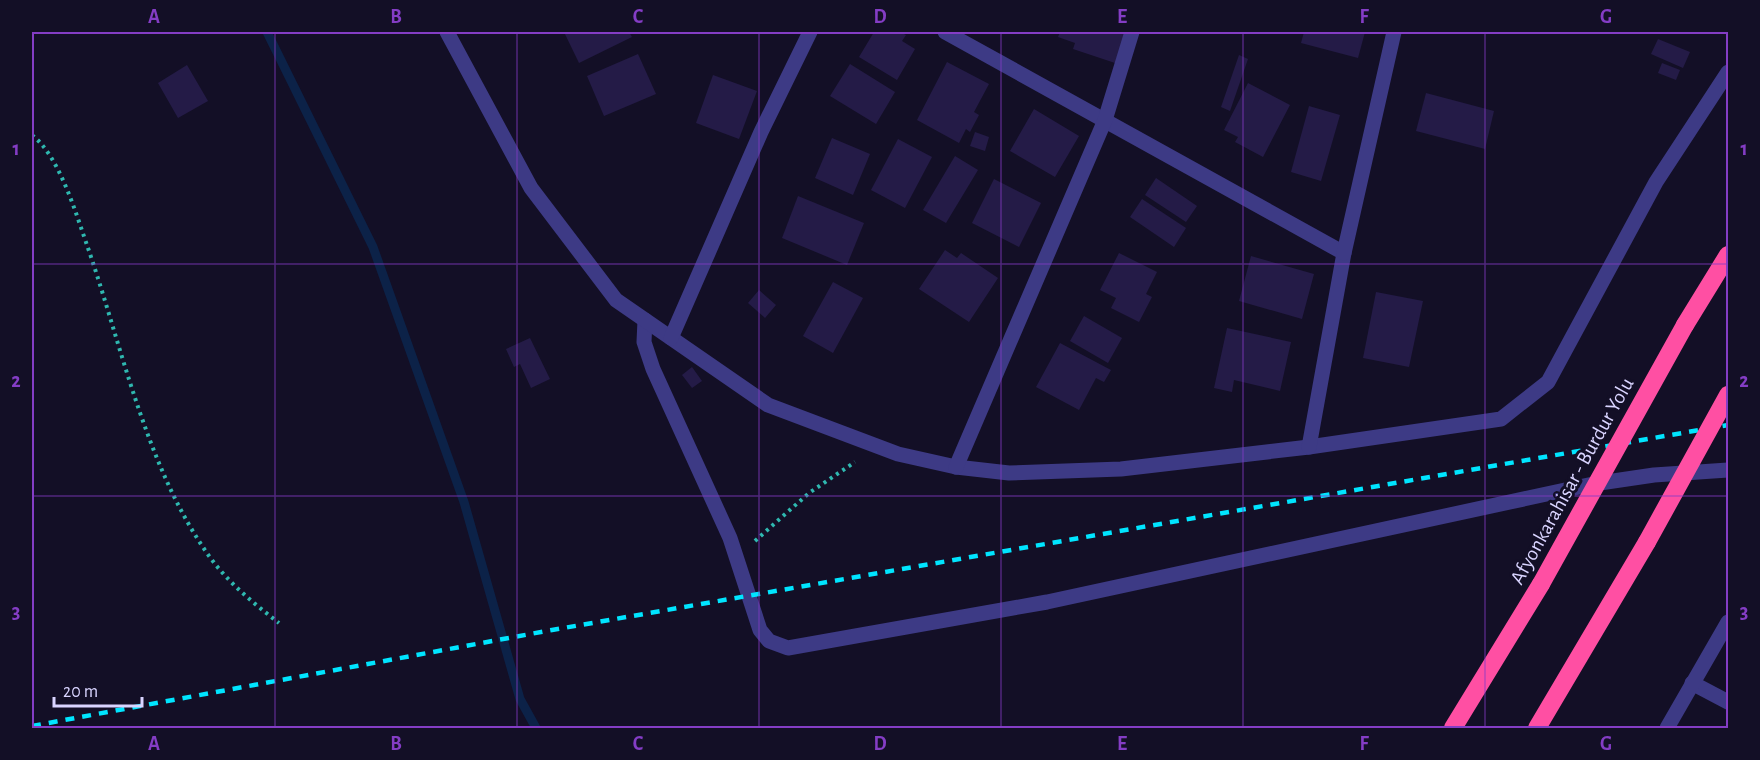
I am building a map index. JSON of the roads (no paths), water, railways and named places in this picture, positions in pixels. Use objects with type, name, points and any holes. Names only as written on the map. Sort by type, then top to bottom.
[{"type":"highway","name":"Afyonkarahisar - Burdur Yolu","points":[[1453,729],[1541,584],[1684,325],[1728,255]]},
{"type":"highway","points":[[1537,729],[1647,542],[1728,395]]},
{"type":"street","points":[[447,32],[531,188],[616,300],[768,405],[898,454],[956,467],[1009,473],[1121,469],[1309,447],[1500,419],[1548,382],[1656,182],[1728,72]]},
{"type":"street","points":[[671,338],[761,132],[810,32]]},
{"type":"street","points":[[945,32],[1344,253]]},
{"type":"street","points":[[956,467],[1105,120],[1132,32]]},
{"type":"street","points":[[1309,447],[1344,253],[1394,32]]},
{"type":"street","points":[[645,320],[644,342],[653,369],[737,557],[760,630],[769,641],[788,648],[1047,602],[1593,484],[1654,475],[1728,470]]},
{"type":"street","points":[[1666,729],[1728,622]]},
{"type":"street","points":[[1692,683],[1728,702]]},
{"type":"waterway","points":[[267,32],[373,247],[464,502],[520,699],[536,728]]},
{"type":"railway","points":[[32,726],[552,630],[1728,425]]}]
